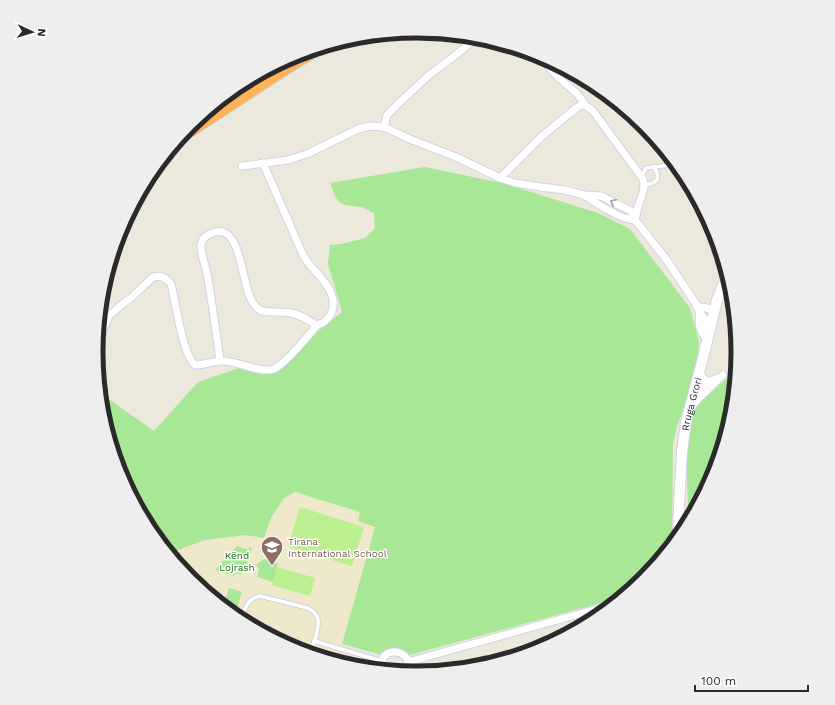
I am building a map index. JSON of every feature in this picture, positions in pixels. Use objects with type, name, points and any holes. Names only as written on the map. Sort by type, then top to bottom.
[{"type":"highway","points":[[206,119],[289,65]]},
{"type":"main road","name":"Rruga Grori","points":[[678,528],[682,452],[686,422],[717,300],[724,283]]},
{"type":"main road","points":[[699,312],[703,331],[708,337]]},
{"type":"street","points":[[384,127],[387,115],[399,103],[428,76],[471,43]]},
{"type":"street","points":[[547,66],[575,91],[642,176],[644,185],[635,220]]},
{"type":"street","points":[[500,178],[541,136],[575,109],[585,105]]},
{"type":"street","points":[[242,166],[288,160],[307,154],[358,129],[370,126],[384,127],[412,140],[456,157],[500,178],[515,183],[541,188],[565,190],[584,195],[601,196],[631,211],[635,220],[666,259],[699,312],[707,321],[712,322]]},
{"type":"street","points":[[105,325],[109,316],[153,277],[160,276],[171,284],[185,344],[191,362],[195,365],[200,365],[228,361],[264,370],[274,369],[284,362],[317,325],[325,322],[329,318],[333,301],[328,286],[303,255],[263,163]]},
{"type":"street","points":[[220,361],[214,311],[201,244],[203,238],[211,233],[218,231],[223,232],[234,242],[249,295],[252,302],[258,309],[267,312],[297,314],[317,325]]},
{"type":"street","points":[[699,312],[704,308],[714,311]]},
{"type":"street","points":[[699,373],[709,382]]},
{"type":"street","points":[[690,408],[723,375],[714,381],[704,384],[694,393]]},
{"type":"street","points":[[408,662],[599,609]]},
{"type":"street","points":[[381,664],[387,654],[391,652],[399,652],[406,658],[408,667]]},
{"type":"lane","points":[[642,176],[646,168],[670,165]]},
{"type":"lane","points":[[644,185],[657,180],[658,176],[654,167]]},
{"type":"lane","points":[[243,614],[250,600],[260,596],[308,608],[313,611],[319,620],[319,625],[312,648]]},
{"type":"lane","points":[[314,641],[382,661]]},
{"type":"shaded area","name":"Tirana International School","points":[[295,492],[361,512],[375,526],[338,656],[297,643],[260,625],[226,602],[210,589],[174,552],[205,540],[246,535],[264,538],[271,518],[284,498]]},
{"type":"green space","points":[[425,167],[506,184],[598,213],[630,229],[690,308],[699,342],[692,387],[677,426],[673,444],[672,537],[640,575],[612,600],[410,655],[399,648],[392,648],[382,655],[342,644],[375,527],[358,521],[360,512],[295,492],[284,498],[271,518],[264,538],[246,535],[205,540],[174,552],[156,527],[135,492],[127,473],[114,434],[107,398],[154,431],[198,382],[239,368],[275,366],[342,312],[328,264],[330,245],[342,244],[365,238],[375,228],[374,213],[361,207],[345,205],[339,202],[330,183]]},
{"type":"green space","points":[[731,375],[726,414],[715,454],[700,492],[688,514],[686,446],[695,410],[700,400],[704,396],[709,395]]},
{"type":"green space","points":[[300,507],[364,527],[352,566],[288,547]]},
{"type":"green space","name":"Kënd Lojrash","points":[[237,546],[248,550],[249,547],[252,548],[245,570],[243,569],[241,575],[235,573],[234,576],[215,570]]},
{"type":"green space","name":"Kënd Lojrash","points":[[265,559],[278,563],[273,582],[257,577],[259,569],[256,565]]},
{"type":"green space","points":[[277,567],[315,578],[310,596],[272,585]]},
{"type":"green space","name":"Kënd Lojrash","points":[[229,588],[242,592],[237,609],[225,601]]},
{"type":"green space","points":[[544,636],[556,636],[506,654],[509,651]]},
{"type":"green space","points":[[485,655],[499,656],[473,662],[479,657]]},
{"type":"green space","points":[[445,662],[459,664],[433,666]]},
{"type":"place","name":"Tirana International School","points":[[272,566]]}]
